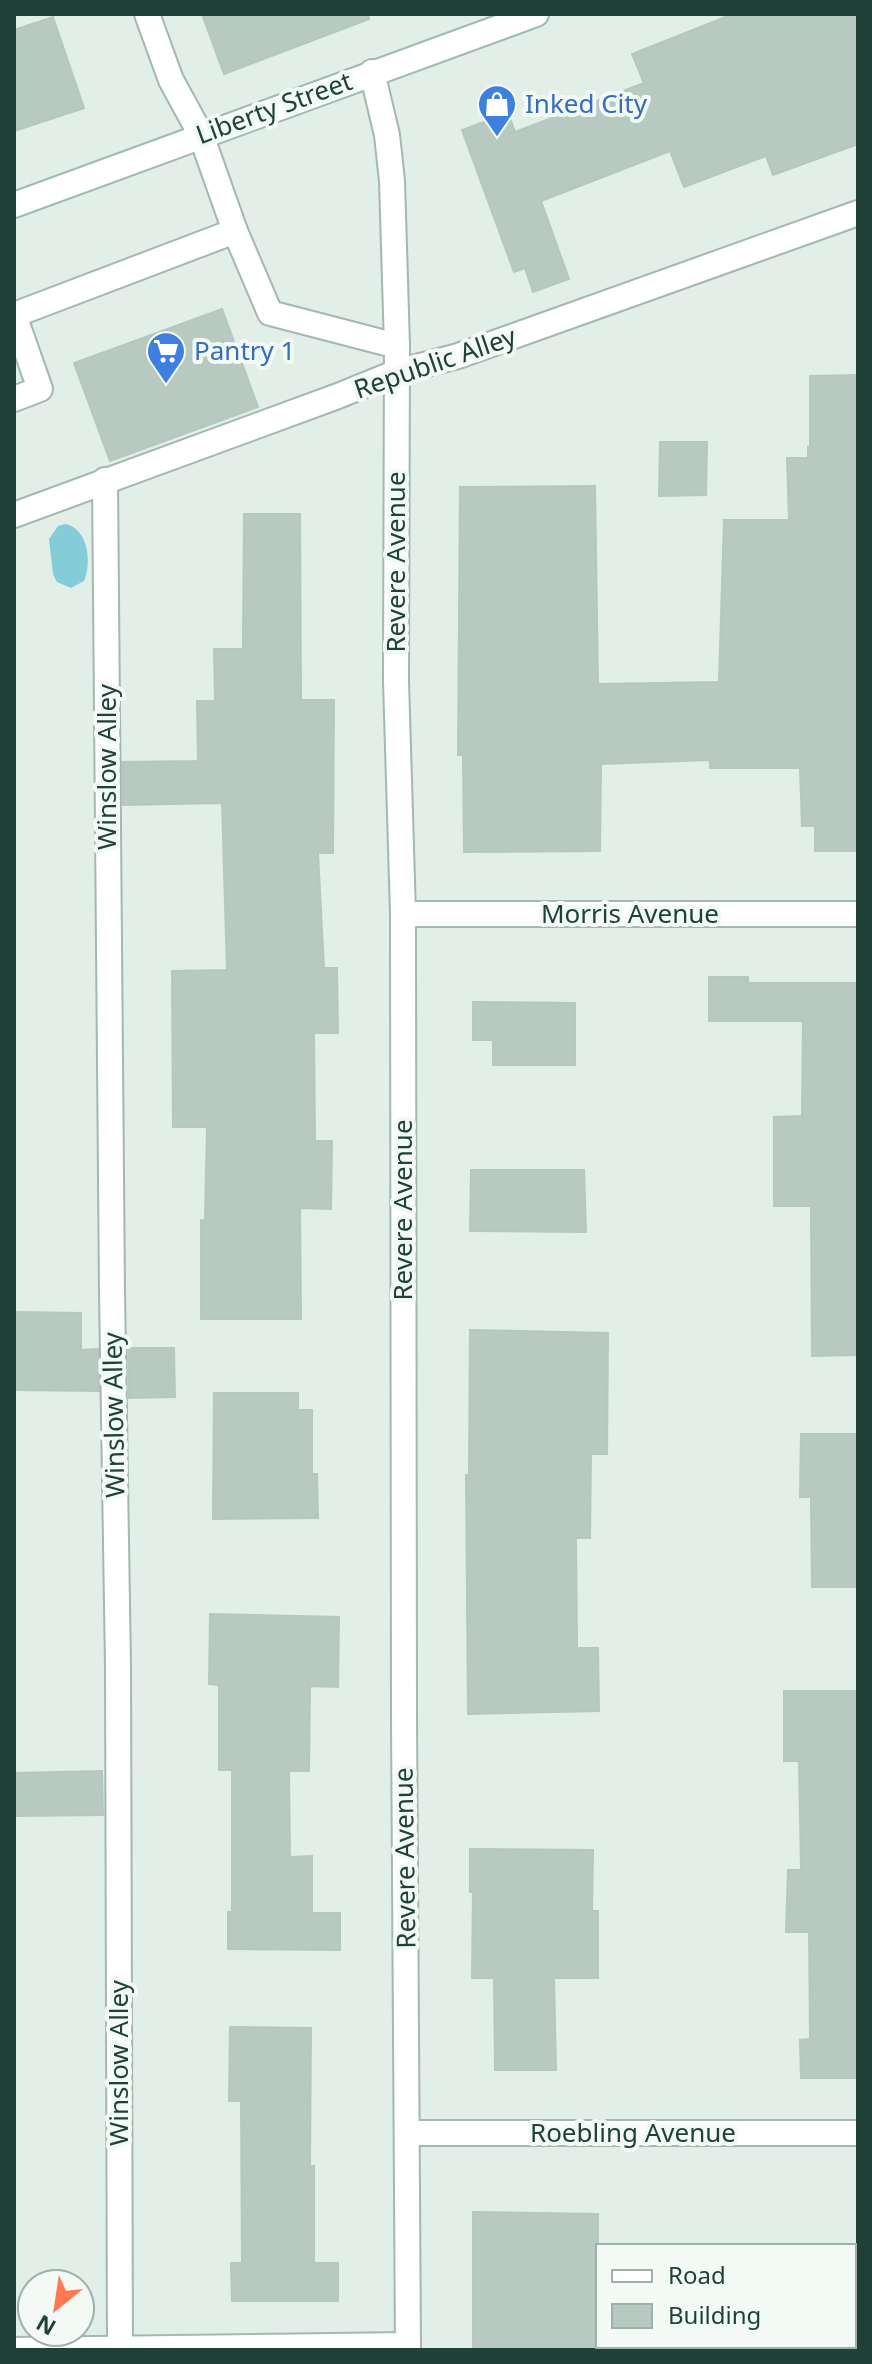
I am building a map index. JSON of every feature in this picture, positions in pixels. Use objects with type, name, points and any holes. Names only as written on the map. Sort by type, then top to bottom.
[{"type":"street","points":[[147,14],[171,80],[201,135],[235,231],[270,313],[397,346]]},
{"type":"street","name":"Liberty Street","points":[[14,205],[536,14]]},
{"type":"street","name":"Revere Avenue","points":[[372,72],[387,135],[392,181],[397,346],[396,681],[403,914],[408,2348]]},
{"type":"street","name":"Republic Alley","points":[[14,515],[397,372],[458,356],[858,213]]},
{"type":"street","points":[[14,399],[40,389],[14,315],[235,231]]},
{"type":"street","name":"Winslow Alley","points":[[105,480],[111,1261],[118,1665],[120,2349]]},
{"type":"street","name":"Morris Avenue","points":[[403,914],[858,914]]},
{"type":"street","name":"Roebling Avenue","points":[[408,2133],[858,2133]]},
{"type":"street","points":[[14,2350],[408,2348]]},
{"type":"water","points":[[65,524],[79,532],[88,556],[84,581],[71,588],[57,582],[53,574],[49,539],[58,526]]},
{"type":"building","points":[[202,14],[368,14],[369,19],[224,74]]},
{"type":"building","points":[[733,14],[858,14],[858,144],[773,175],[766,156],[684,187],[670,151],[541,201],[569,279],[533,292],[525,268],[514,272],[462,130],[508,113],[515,132],[644,83],[632,54]]},
{"type":"building","points":[[53,17],[84,108],[14,131],[14,30]]},
{"type":"building","name":"Pantry 1","points":[[222,309],[258,407],[110,461],[74,363]]},
{"type":"building","points":[[858,375],[858,851],[815,851],[815,826],[802,826],[800,768],[710,768],[710,760],[601,764],[600,851],[464,852],[463,755],[458,755],[460,487],[595,486],[598,684],[719,682],[724,520],[789,520],[787,458],[808,458],[810,376]]},
{"type":"building","points":[[660,442],[707,442],[706,495],[659,496]]},
{"type":"building","points":[[244,514],[300,514],[301,700],[334,700],[333,853],[318,853],[324,968],[337,968],[338,1033],[314,1033],[315,1141],[332,1141],[331,1209],[300,1208],[301,1319],[201,1319],[201,1220],[205,1220],[207,1127],[173,1127],[172,971],[227,970],[222,803],[123,805],[122,762],[198,761],[197,701],[215,701],[214,649],[243,649]]},
{"type":"building","points":[[709,977],[748,977],[748,983],[858,983],[858,1355],[812,1356],[811,1206],[774,1206],[774,1117],[802,1116],[803,1021],[709,1021]]},
{"type":"building","points":[[473,1002],[575,1003],[575,1065],[493,1065],[493,1040],[473,1040]]},
{"type":"building","points":[[471,1170],[584,1170],[586,1232],[470,1231]]},
{"type":"building","points":[[14,1312],[81,1313],[81,1350],[98,1349],[99,1391],[14,1390]]},
{"type":"building","points":[[470,1330],[608,1333],[607,1454],[591,1454],[590,1538],[576,1538],[577,1648],[598,1648],[599,1711],[468,1714],[466,1475],[469,1475]]},
{"type":"building","points":[[128,1348],[174,1348],[175,1397],[129,1398]]},
{"type":"building","points":[[214,1393],[298,1393],[298,1410],[312,1410],[312,1474],[317,1474],[318,1518],[213,1519]]},
{"type":"building","points":[[801,1434],[858,1434],[858,1587],[812,1587],[811,1497],[800,1497]]},
{"type":"building","points":[[210,1614],[339,1617],[338,1687],[310,1686],[309,1771],[289,1771],[290,1857],[312,1856],[312,1913],[340,1913],[340,1950],[228,1949],[228,1912],[232,1912],[232,1770],[219,1770],[219,1685],[209,1684]]},
{"type":"building","points":[[784,1691],[858,1691],[858,2078],[801,2078],[800,2040],[810,2039],[809,1932],[786,1932],[788,1870],[801,1870],[799,1761],[784,1761]]},
{"type":"building","points":[[102,1771],[103,1815],[14,1816],[14,1773]]},
{"type":"building","points":[[470,1849],[593,1850],[592,1911],[598,1911],[598,1978],[554,1978],[556,2070],[495,2070],[494,1978],[472,1978]]},
{"type":"building","points":[[230,2027],[311,2028],[310,2166],[314,2166],[314,2263],[338,2263],[338,2301],[232,2301],[231,2263],[242,2263],[241,2101],[229,2101]]},
{"type":"building","points":[[473,2212],[598,2214],[598,2350],[473,2350]]},
{"type":"place","name":"Inked City","points":[[497,138]]},
{"type":"place","name":"Pantry 1","points":[[166,385]]}]
